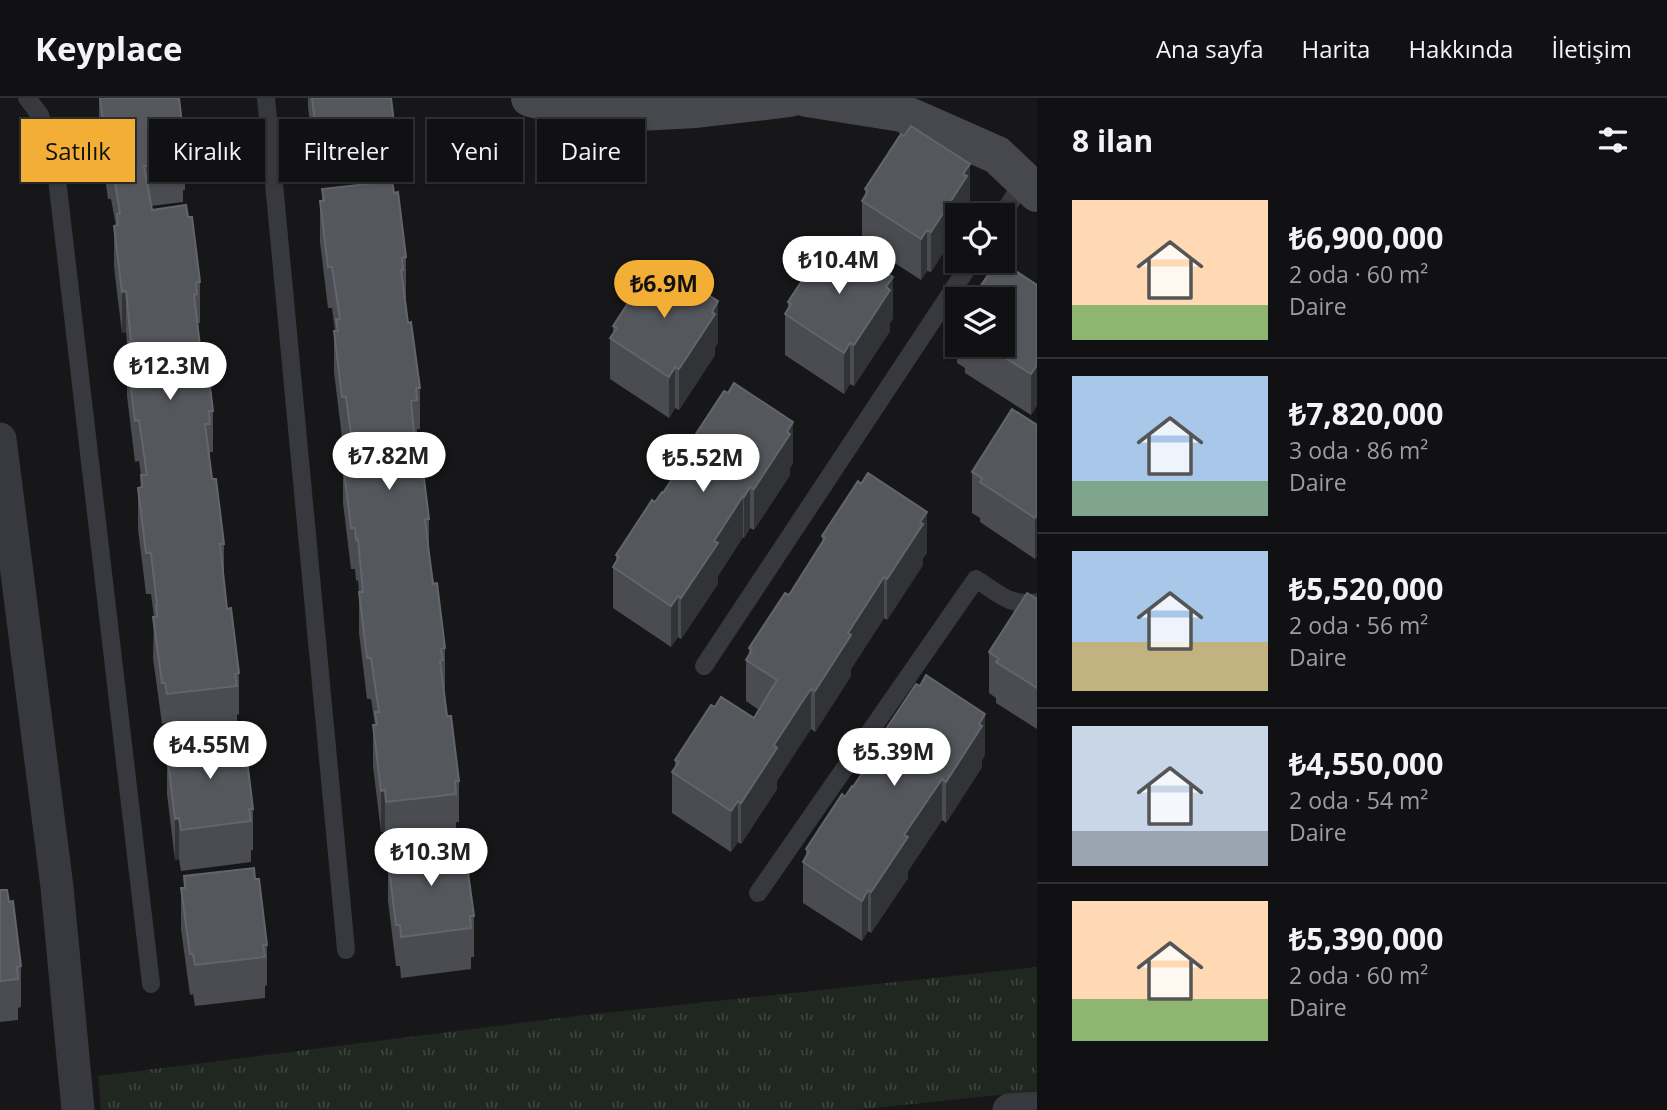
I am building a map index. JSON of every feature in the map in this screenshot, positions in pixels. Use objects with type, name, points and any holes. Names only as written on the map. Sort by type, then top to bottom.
[{"type":"street","points":[[530,98],[601,114],[696,109],[790,98]]},
{"type":"street","points":[[807,98],[902,113],[997,155],[1031,187]]},
{"type":"street","points":[[0,439],[55,876],[78,1110]]},
{"type":"street","points":[[1009,1110],[1037,1108]]},
{"type":"lane","points":[[27,98],[40,115],[55,162],[151,984]]},
{"type":"lane","points":[[266,98],[346,950]]},
{"type":"lane","points":[[1014,203],[1031,187]]},
{"type":"lane","points":[[704,666],[963,273]]},
{"type":"lane","points":[[758,893],[976,579],[1012,603],[1037,602]]},
{"type":"green space","points":[[1037,967],[1037,1091],[855,1110],[101,1110],[98,1076],[584,1015]]},
{"type":"building","points":[[100,98],[179,98],[181,119],[149,119],[149,165],[144,166],[152,210],[186,205],[188,217],[192,217],[200,282],[196,283],[197,294],[194,295],[200,346],[205,346],[213,411],[209,411],[210,424],[205,424],[212,479],[216,479],[224,544],[220,544],[227,609],[231,608],[239,673],[235,674],[237,686],[167,694],[165,683],[162,683],[153,617],[157,617],[157,605],[151,553],[146,553],[138,488],[142,487],[141,475],[147,475],[139,420],[135,421],[127,355],[131,355],[131,342],[126,291],[122,292],[114,226],[118,225],[117,214],[120,213],[115,182],[135,182],[135,119],[103,119]]},
{"type":"building","points":[[312,98],[391,98],[394,119],[314,119]]},
{"type":"building","points":[[911,126],[970,164],[963,174],[967,176],[950,203],[945,203],[945,210],[931,232],[927,230],[921,239],[862,201],[868,191],[865,189],[901,134],[904,136]]},
{"type":"building","points":[[392,182],[394,193],[398,192],[406,257],[402,258],[401,270],[420,388],[416,388],[417,400],[411,401],[416,454],[421,454],[429,519],[425,519],[429,553],[433,584],[437,583],[445,648],[441,649],[443,660],[440,661],[447,716],[451,716],[459,781],[455,781],[456,794],[386,802],[385,790],[381,791],[373,725],[377,725],[375,712],[379,712],[371,658],[367,658],[359,592],[363,592],[358,539],[356,540],[355,528],[351,528],[343,462],[347,462],[345,450],[353,449],[346,397],[342,397],[334,331],[338,331],[336,319],[340,319],[332,267],[328,267],[320,201],[324,201],[322,189]]},
{"type":"building","points":[[834,239],[893,277],[886,287],[890,290],[854,345],[850,343],[844,353],[785,314],[791,304],[788,302],[824,247],[828,249]]},
{"type":"building","points":[[659,263],[718,301],[712,312],[715,314],[679,369],[675,367],[669,377],[610,338],[617,328],[613,326],[649,271],[653,273]]},
{"type":"building","points":[[1015,271],[1037,285],[1037,365],[1031,374],[1004,357],[1015,357],[1015,287],[980,287],[989,273],[1015,273]]},
{"type":"building","points":[[734,383],[793,422],[787,432],[790,434],[754,489],[750,487],[743,496],[714,541],[718,543],[681,598],[678,596],[671,606],[613,567],[619,557],[616,555],[652,500],[655,502],[663,493],[692,448],[688,446],[724,391],[728,393]]},
{"type":"building","points":[[1012,409],[1037,425],[1035,518],[980,482],[982,478],[972,472]]},
{"type":"building","points":[[868,473],[927,512],[920,522],[923,524],[887,579],[884,577],[815,691],[811,689],[804,699],[774,745],[777,748],[741,803],[738,801],[731,811],[672,772],[679,762],[675,760],[711,705],[715,707],[721,697],[754,718],[777,680],[746,660],[752,650],[749,648],[785,593],[789,595],[825,538],[822,536],[858,481],[861,484]]},
{"type":"building","points":[[1027,593],[1037,599],[1037,688],[996,662],[999,659],[989,652]]},
{"type":"building","points":[[926,675],[985,714],[979,724],[982,726],[946,782],[942,779],[904,835],[908,837],[862,901],[803,862],[809,851],[806,849],[842,794],[845,797],[853,787],[883,741],[880,738],[916,684],[920,686]]},
{"type":"building","points":[[239,732],[241,744],[245,743],[253,809],[249,809],[251,821],[181,830],[179,818],[175,819],[167,753],[171,752],[170,740]]},
{"type":"building","points":[[460,839],[462,851],[465,850],[474,916],[470,916],[471,928],[401,937],[400,925],[396,925],[388,860],[392,859],[390,847]]},
{"type":"building","points":[[254,868],[255,879],[259,879],[267,945],[263,945],[265,957],[195,965],[193,954],[190,954],[181,888],[185,888],[184,876]]},
{"type":"building","points":[[0,890],[7,890],[9,902],[13,901],[21,966],[17,967],[18,979],[0,981]]}]
